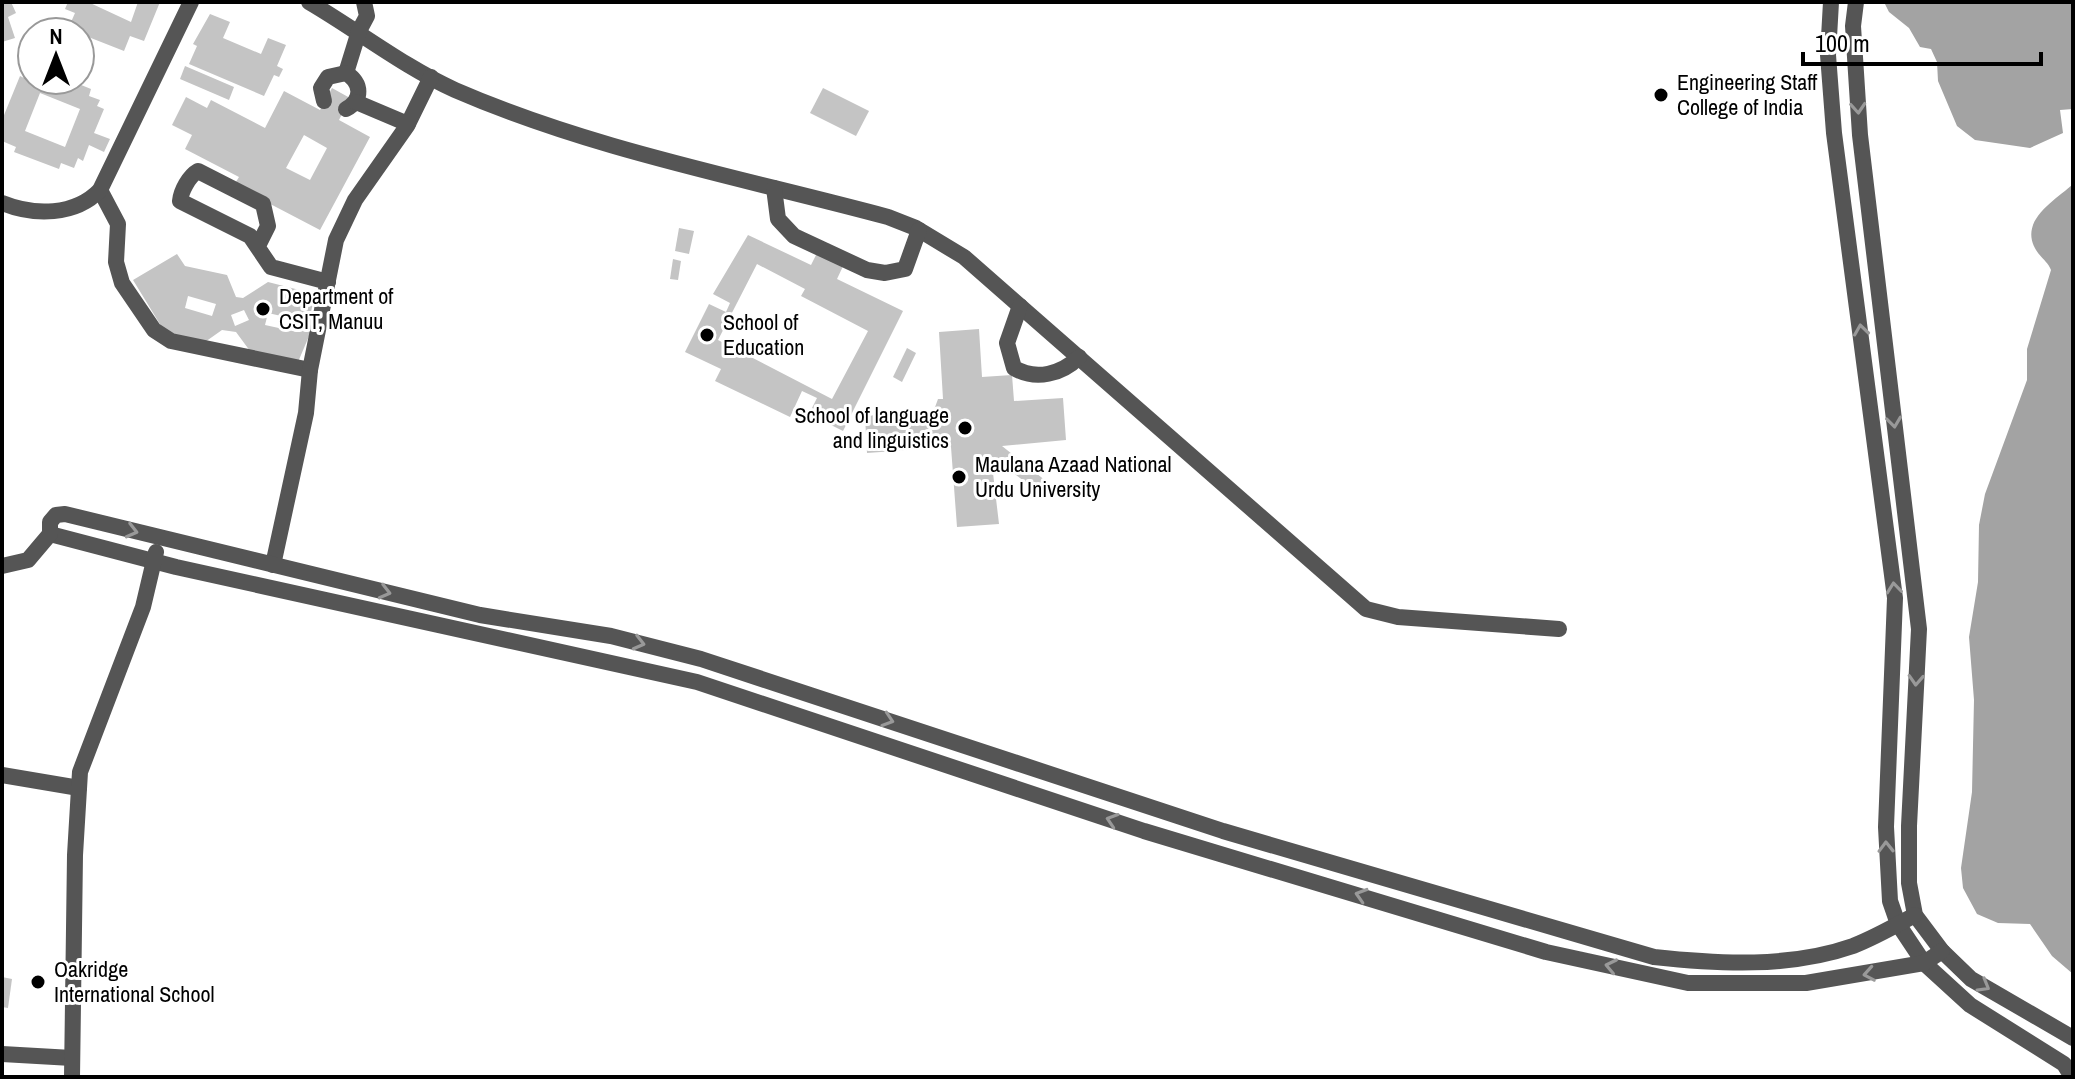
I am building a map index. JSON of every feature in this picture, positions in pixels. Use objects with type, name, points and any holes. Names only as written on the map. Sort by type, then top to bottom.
[{"type":"street","points":[[2,203],[45,212],[69,209],[87,203],[100,190],[191,2]]},
{"type":"street","points":[[309,2],[366,13],[431,77],[551,126],[681,165],[888,217],[919,230],[964,257],[1366,609],[1398,617],[1559,629]]},
{"type":"street","points":[[1831,2],[1828,55],[1834,133],[1895,598],[1886,827],[1890,901],[1898,924],[1924,963],[1970,1005],[2064,1064],[2072,1077]]},
{"type":"street","points":[[1856,2],[1853,26],[1860,135],[1919,629],[1909,826],[1909,883],[1915,915],[1942,951],[1971,979],[2073,1038]]},
{"type":"street","points":[[346,73],[366,13]]},
{"type":"street","points":[[324,101],[321,88],[328,77],[346,73]]},
{"type":"street","points":[[346,73],[358,86],[351,106],[408,124]]},
{"type":"street","points":[[273,565],[306,413],[310,370],[328,282],[345,218],[408,124],[431,77]]},
{"type":"street","points":[[258,246],[268,226],[263,204],[198,171],[192,174],[180,201],[250,236],[264,262],[271,267],[328,282]]},
{"type":"street","points":[[774,188],[778,219],[789,233],[867,270],[885,273],[905,269],[919,230]]},
{"type":"street","points":[[100,190],[118,224],[117,271],[154,330],[171,341],[310,370]]},
{"type":"street","points":[[1020,306],[1007,343],[1014,368],[1037,376],[1069,368],[1079,357]]},
{"type":"street","points":[[2,566],[28,560],[50,534],[50,522],[56,515],[160,537],[480,615],[611,636],[701,659],[1223,831],[1654,957],[1704,962],[1803,956],[1852,946],[1915,915]]},
{"type":"street","points":[[50,534],[153,561],[697,682],[1144,831],[1546,952],[1688,983],[1806,983],[1924,963],[1942,951]]},
{"type":"street","points":[[72,1077],[80,772],[143,607],[160,537]]},
{"type":"street","points":[[2,775],[79,788]]},
{"type":"street","points":[[2,1054],[72,1058]]},
{"type":"shaded area","points":[[1884,2],[2073,2],[2073,109],[2060,110],[2063,133],[2030,148],[1975,140],[1957,126],[1938,81],[1937,62],[1931,49],[1920,47],[1909,28],[1889,12]]},
{"type":"shaded area","points":[[2073,184],[2073,974],[2052,956],[2030,924],[1998,923],[1977,914],[1963,888],[1961,868],[1972,792],[1974,700],[1969,637],[1978,582],[1979,525],[1985,494],[2027,380],[2027,349],[2051,270],[2036,250],[2032,229],[2041,212]]},
{"type":"building","points":[[2,2],[11,2],[16,13],[8,17],[15,38],[2,42]]},
{"type":"building","points":[[68,2],[88,2],[131,22],[138,2],[160,2],[144,41],[130,36],[124,51],[96,40],[96,16],[74,16],[75,13],[65,9]]},
{"type":"building","points":[[210,14],[230,22],[223,38],[261,54],[268,38],[286,45],[277,66],[283,69],[279,77],[274,75],[264,96],[189,64],[197,46],[193,44]]},
{"type":"building","points":[[185,66],[234,87],[229,100],[180,79]]},
{"type":"building","points":[[16,86],[16,96],[39,96],[25,131],[65,147],[80,109],[48,96],[89,96],[100,100],[97,106],[104,109],[94,133],[110,139],[104,152],[89,145],[83,161],[78,158],[74,168],[61,163],[59,169],[14,152],[16,147],[2,141],[2,120]]},
{"type":"building","points":[[332,88],[350,98],[339,120],[370,137],[320,230],[234,185],[239,177],[185,149],[192,135],[172,125],[186,97],[207,108],[211,100],[265,128],[284,91],[320,110]],"holes":[[[304,135],[327,148],[310,180],[286,168]]]},
{"type":"building","points":[[823,88],[869,111],[856,136],[810,113]]},
{"type":"building","points":[[679,228],[694,231],[689,254],[675,251]]},
{"type":"building","name":"School of Education","points":[[748,235],[811,265],[819,249],[845,262],[837,279],[903,311],[843,431],[809,414],[817,398],[802,391],[790,417],[715,381],[721,369],[685,352],[709,304],[726,312],[730,303],[713,294]],"holes":[[[757,264],[805,289],[801,296],[868,331],[832,399],[718,340]]]},
{"type":"building","name":"Department of CSIT, Manuu","points":[[177,254],[185,266],[227,275],[236,297],[243,298],[268,282],[315,294],[311,312],[318,315],[298,362],[250,351],[236,332],[222,330],[205,342],[166,334],[133,280]],"holes":[[[188,296],[216,304],[212,316],[185,308]],[[244,310],[249,320],[235,326],[231,315]],[[268,313],[299,320],[297,332],[265,325]]]},
{"type":"building","points":[[673,259],[681,261],[678,280],[670,279]]},
{"type":"building","name":"School of language and linguistics","points":[[979,329],[982,377],[1012,375],[1014,401],[1063,398],[1066,440],[1002,446],[1046,481],[1042,489],[1037,491],[991,456],[999,524],[957,527],[951,447],[867,453],[865,416],[934,410],[938,399],[943,399],[939,332]]},
{"type":"building","points":[[907,348],[916,353],[902,382],[893,377]]},
{"type":"building","points":[[2,977],[12,979],[8,1008],[2,1007]]},
{"type":"place","name":"Engineering Staff College of India","points":[[1661,95]]},
{"type":"place","name":"Department of CSIT, Manuu","points":[[263,309]]},
{"type":"place","name":"School of Education","points":[[707,335]]},
{"type":"place","name":"School of language and linguistics","points":[[965,428]]},
{"type":"place","name":"Maulana Azaad National Urdu University","points":[[959,477]]},
{"type":"place","name":"Oakridge International School","points":[[38,982]]}]
